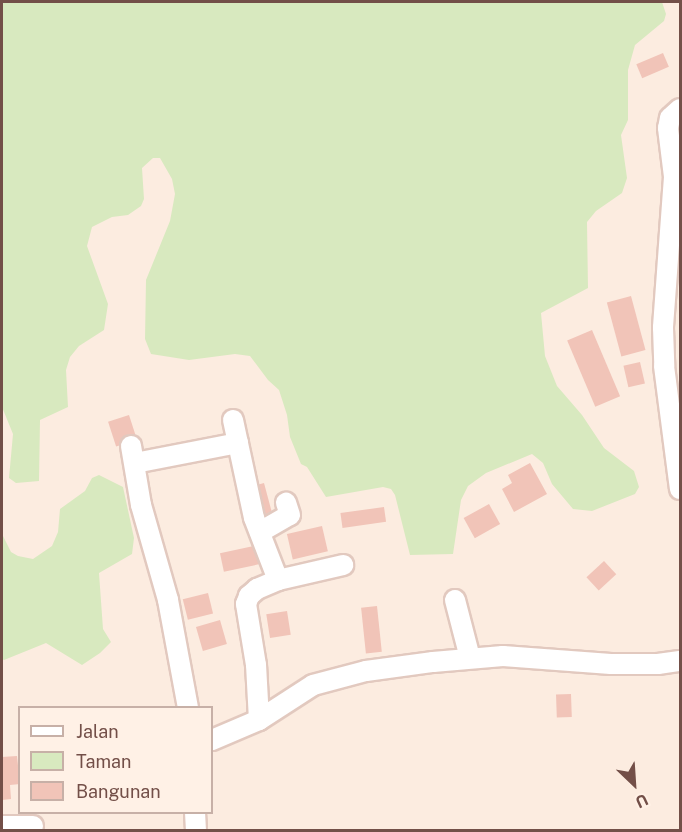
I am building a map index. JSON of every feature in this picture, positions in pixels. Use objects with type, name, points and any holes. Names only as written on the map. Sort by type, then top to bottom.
[{"type":"street","points":[[681,109],[670,118],[668,128],[674,177],[663,328],[664,366],[681,489]]},
{"type":"street","points":[[233,420],[254,518],[278,580]]},
{"type":"street","points":[[188,706],[168,600],[141,505],[133,454],[238,443]]},
{"type":"street","points":[[260,532],[290,515],[286,503]]},
{"type":"street","points":[[259,720],[256,664],[246,604],[257,589],[278,580],[343,565]]},
{"type":"street","points":[[455,600],[470,658]]},
{"type":"street","points":[[213,740],[259,720],[304,690],[332,678],[470,658],[503,656],[636,665],[681,661]]},
{"type":"street","points":[[195,814],[196,831]]},
{"type":"street","points":[[2,826],[38,823]]},
{"type":"green space","points":[[2,2],[662,2],[666,14],[664,21],[635,45],[628,70],[628,120],[621,135],[627,178],[622,193],[596,211],[587,222],[588,288],[541,313],[545,356],[557,386],[582,415],[604,448],[634,471],[639,487],[635,494],[592,511],[573,509],[552,484],[543,463],[532,454],[486,473],[468,486],[461,500],[453,554],[410,555],[395,495],[391,489],[383,487],[326,497],[307,467],[301,464],[290,437],[287,415],[279,390],[268,380],[250,356],[235,354],[189,360],[151,354],[145,339],[146,280],[170,221],[175,194],[172,179],[160,158],[153,158],[142,168],[144,199],[141,206],[128,215],[112,217],[92,227],[87,246],[108,304],[104,330],[79,346],[70,357],[66,370],[68,407],[40,420],[39,481],[16,483],[9,478],[13,434],[2,407]]},
{"type":"green space","points":[[99,475],[123,487],[134,538],[132,554],[99,573],[103,629],[111,642],[82,665],[46,643],[2,659],[2,534],[11,552],[33,559],[52,546],[58,532],[60,509],[85,491],[92,478]]},
{"type":"building","points":[[663,53],[669,67],[642,78],[636,64]]},
{"type":"building","points":[[631,296],[645,350],[621,357],[607,302]]},
{"type":"building","points":[[592,330],[620,396],[595,407],[567,341]]},
{"type":"building","points":[[640,362],[645,383],[628,387],[623,366]]},
{"type":"building","points":[[129,415],[137,440],[116,447],[108,422]]},
{"type":"building","points":[[530,463],[547,494],[514,512],[502,489],[512,483],[508,475]]},
{"type":"building","points":[[264,483],[272,513],[257,517],[249,487]]},
{"type":"building","points":[[489,504],[500,524],[475,538],[464,518]]},
{"type":"building","points":[[384,507],[386,522],[343,528],[340,513]]},
{"type":"building","points":[[322,526],[328,551],[293,559],[287,534]]},
{"type":"building","points":[[263,544],[267,563],[224,572],[220,553]]},
{"type":"building","points":[[604,561],[616,574],[599,591],[586,577]]},
{"type":"building","points":[[208,593],[213,613],[188,620],[183,599]]},
{"type":"building","points":[[377,606],[382,652],[366,653],[361,608]]},
{"type":"building","points":[[287,611],[291,635],[270,638],[266,614]]},
{"type":"building","points":[[220,620],[227,644],[203,651],[196,627]]},
{"type":"building","points":[[571,694],[572,717],[557,718],[556,695]]},
{"type":"building","points":[[17,756],[18,784],[10,785],[11,799],[2,800],[2,757]]}]
